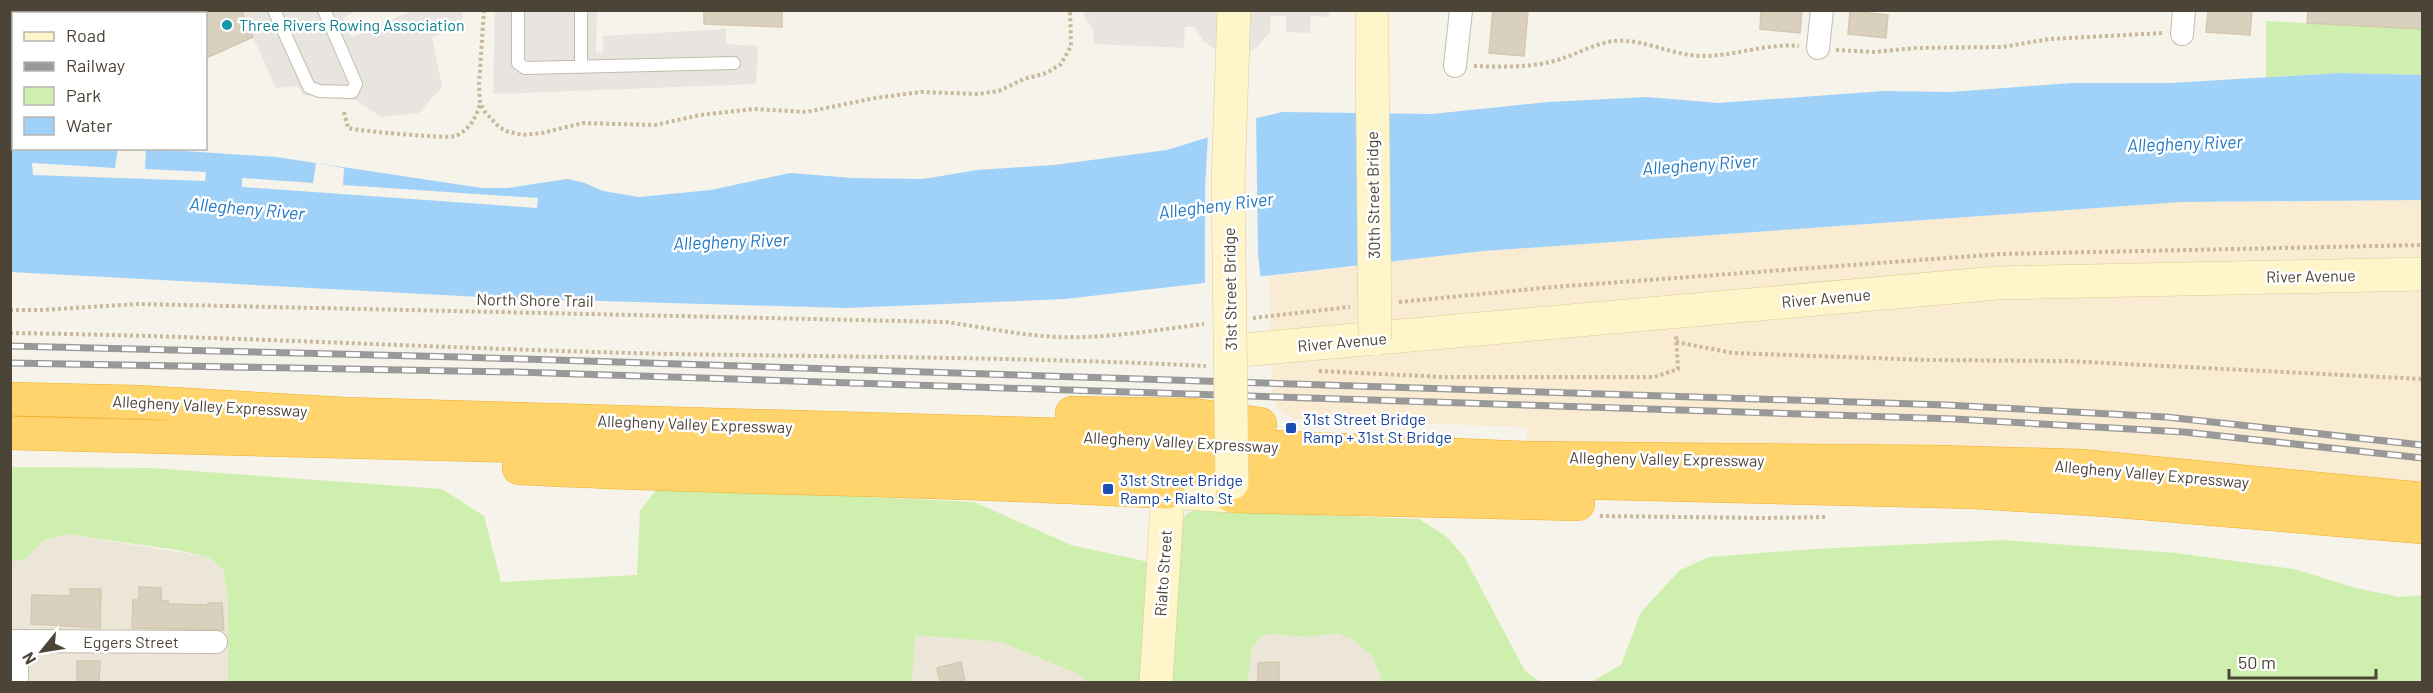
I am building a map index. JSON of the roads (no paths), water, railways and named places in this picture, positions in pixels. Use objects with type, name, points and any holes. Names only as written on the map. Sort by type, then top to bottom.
[{"type":"highway","points":[[138,402],[193,396],[444,398],[1194,415],[1291,428],[1739,440],[1941,462]]},
{"type":"highway","name":"Allegheny Valley Expressway","points":[[10,399],[138,402],[356,414],[1103,436],[1291,448],[1527,458],[1941,462],[2081,466],[2422,500]]},
{"type":"highway","points":[[10,434],[219,454],[667,476],[946,482],[1168,492]]},
{"type":"highway","name":"Allegheny Valley Expressway","points":[[10,434],[853,455],[1104,463],[1319,476],[1974,492],[2108,500],[2422,527]]},
{"type":"highway","points":[[1232,489],[1518,504],[1687,505],[1974,492]]},
{"type":"street","name":"31st Street Bridge","points":[[1232,489],[1233,420],[1223,359],[1234,10]]},
{"type":"street","name":"30th Street Bridge","points":[[1372,10],[1375,339]]},
{"type":"street","points":[[1455,66],[1461,10]]},
{"type":"street","points":[[1818,48],[1821,10]]},
{"type":"street","points":[[2182,34],[2184,10]]},
{"type":"street","name":"River Avenue","points":[[1223,359],[1375,339],[1997,283],[2422,274]]},
{"type":"street","points":[[1168,492],[1232,489]]},
{"type":"street","name":"Rialto Street","points":[[1156,682],[1165,569],[1168,492]]},
{"type":"street","points":[[14,641],[17,682]]},
{"type":"street","name":"Eggers Street","points":[[14,641],[216,642]]},
{"type":"lane","points":[[274,10],[309,87],[318,91],[352,92],[356,84],[324,10]]},
{"type":"lane","points":[[518,10],[518,63],[525,68],[734,63]]},
{"type":"lane","points":[[581,10],[581,67]]},
{"type":"water","name":"Allegheny River","points":[[2340,73],[2422,75],[2422,200],[2182,202],[1483,251],[1065,299],[846,308],[499,298],[11,272],[10,138],[12,138],[12,150],[168,150],[276,157],[482,188],[508,188],[567,179],[585,183],[603,191],[639,197],[711,190],[790,173],[853,178],[923,179],[977,170],[1054,165],[1167,150],[1209,137],[1257,118],[1282,112],[1432,114],[1548,102],[1647,97],[1718,103],[1884,91],[1951,92],[2071,83],[2170,83]]},
{"type":"railway","points":[[10,346],[458,357],[1946,405],[2166,417],[2422,445]]},
{"type":"railway","points":[[10,363],[516,372],[1954,419],[2184,432],[2422,458]]},
{"type":"place","name":"Three Rivers Rowing Association","points":[[227,25]]},
{"type":"place","name":"31st Street Bridge Ramp + 31st St Bridge","points":[[1291,428]]},
{"type":"place","name":"31st Street Bridge Ramp + Rialto St","points":[[1108,489]]}]
